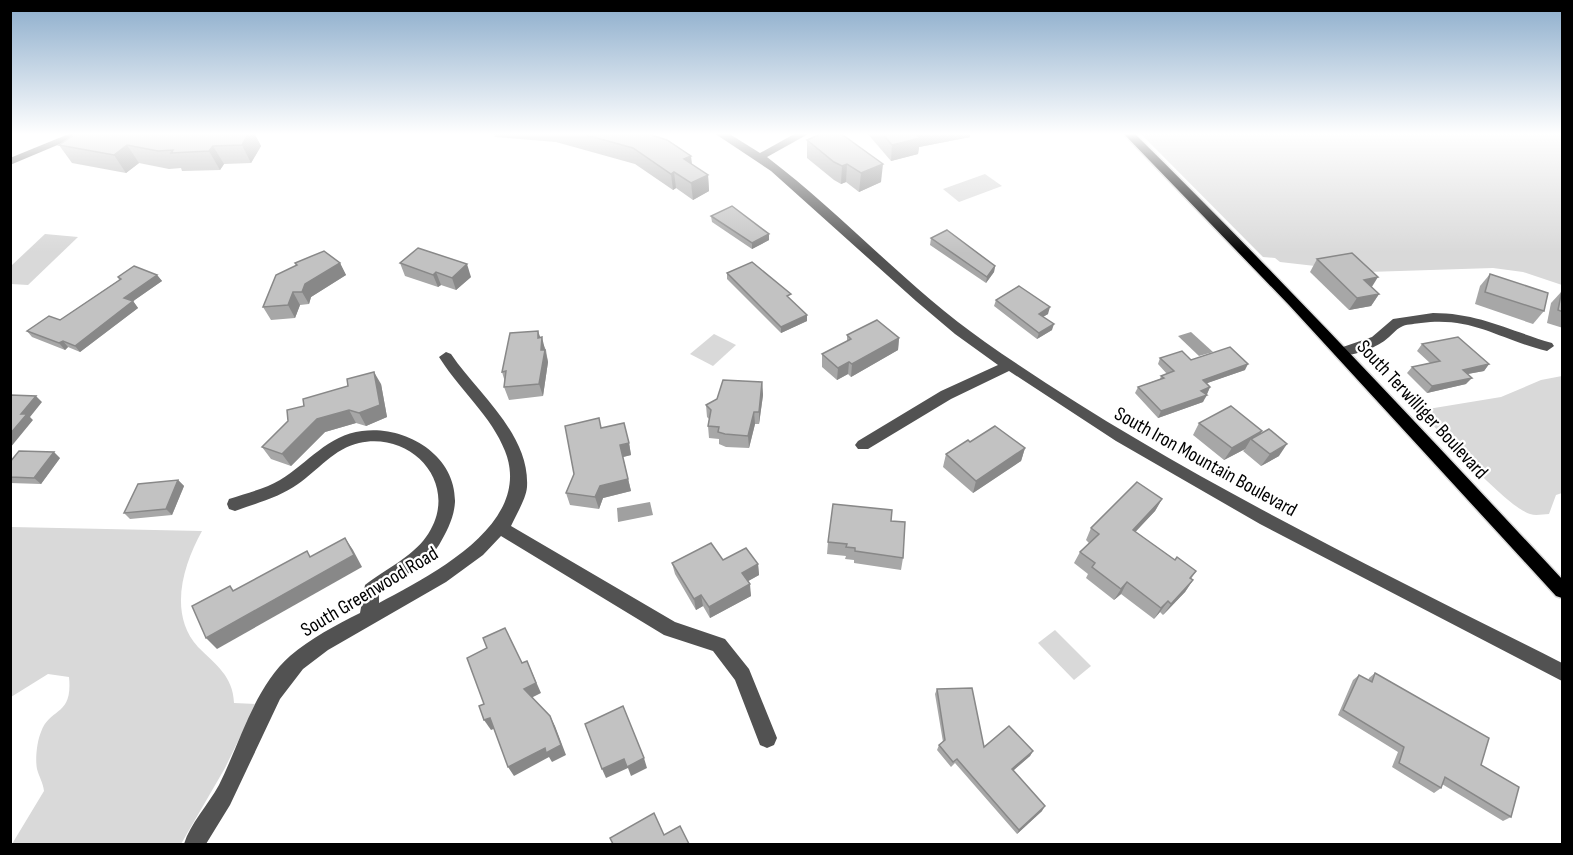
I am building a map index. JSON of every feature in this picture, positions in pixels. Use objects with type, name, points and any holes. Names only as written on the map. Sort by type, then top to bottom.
[{"type":"main road","name":"South Terwilliger Boulevard","points":[[1168,173],[1342,352],[1563,591]]},
{"type":"street","name":"South Iron Mountain Boulevard","points":[[778,173],[948,322],[1010,365],[1171,468],[1563,672]]},
{"type":"street","points":[[1342,352],[1377,340],[1398,321],[1433,317],[1451,317],[1488,324],[1529,342],[1547,346]]},
{"type":"street","name":"South Greenwood Road","points":[[194,844],[223,799],[274,693],[294,664],[318,644],[434,581],[499,527],[516,498],[521,479],[515,455],[504,432],[462,384],[446,357]]},
{"type":"street","points":[[862,445],[946,396],[1010,365]]},
{"type":"street","points":[[235,504],[283,486],[326,451],[359,436],[390,436],[425,452],[444,478],[448,507],[432,542],[371,590],[369,616]]},
{"type":"street","points":[[499,527],[670,629],[719,645],[742,675],[767,738]]},
{"type":"shaded area","points":[[1180,173],[1562,173],[1562,285],[1523,272],[1493,268],[1368,272],[1280,262],[1275,258],[1263,257]]},
{"type":"shaded area","points":[[985,174],[1002,186],[959,202],[943,189]]},
{"type":"shaded area","points":[[45,234],[78,237],[28,285],[11,284],[11,266]]},
{"type":"shaded area","points":[[1191,332],[1213,352],[1199,356],[1178,336]]},
{"type":"shaded area","points":[[714,334],[736,345],[713,366],[690,354]]},
{"type":"shaded area","points":[[1562,376],[1562,493],[1556,495],[1549,514],[1530,514],[1506,498],[1423,415],[1422,410],[1501,397],[1541,380]]},
{"type":"shaded area","points":[[650,502],[653,515],[618,522],[617,508]]},
{"type":"shaded area","points":[[11,527],[202,531],[184,574],[181,605],[183,620],[198,647],[227,678],[234,703],[256,704],[225,768],[181,844],[12,844],[44,791],[36,765],[40,736],[45,724],[68,699],[69,677],[48,674],[11,697]]},
{"type":"shaded area","points":[[1055,630],[1091,666],[1074,680],[1038,643]]},
{"type":"building","points":[[675,173],[705,173],[708,175],[691,183]]},
{"type":"building","points":[[732,206],[769,234],[752,243],[711,216]]},
{"type":"building","points":[[947,230],[995,266],[987,277],[931,238]]},
{"type":"building","points":[[418,248],[467,264],[452,278],[436,272],[433,275],[400,263]]},
{"type":"building","points":[[324,251],[340,263],[305,284],[302,292],[293,292],[288,305],[263,307],[276,275],[297,265],[295,263]]},
{"type":"building","points":[[1352,253],[1378,277],[1364,280],[1379,294],[1357,298],[1317,259]]},
{"type":"building","points":[[752,262],[791,294],[787,296],[807,315],[781,327],[727,273]]},
{"type":"building","points":[[134,266],[157,275],[124,298],[133,301],[75,346],[63,341],[59,343],[27,331],[49,316],[60,320],[121,279],[118,277]]},
{"type":"building","points":[[1490,274],[1548,293],[1544,311],[1485,292]]},
{"type":"building","points":[[1019,286],[1050,307],[1039,314],[1054,324],[1039,333],[996,300]]},
{"type":"building","points":[[1563,290],[1563,312],[1558,310]]},
{"type":"building","points":[[877,320],[899,338],[852,364],[849,362],[838,368],[822,354],[851,339],[847,335]]},
{"type":"building","points":[[538,331],[538,338],[542,337],[541,350],[545,350],[539,384],[504,387],[506,371],[502,372],[510,333]]},
{"type":"building","points":[[1458,337],[1489,364],[1463,370],[1472,378],[1432,386],[1412,367],[1440,361],[1422,344]]},
{"type":"building","points":[[1230,347],[1248,364],[1203,380],[1210,387],[1201,391],[1207,395],[1161,411],[1138,387],[1164,378],[1161,376],[1174,371],[1160,358],[1182,351],[1191,360]]},
{"type":"building","points":[[374,372],[380,405],[359,413],[349,410],[317,419],[282,454],[262,447],[288,421],[287,410],[304,406],[303,399],[348,386],[347,379]]},
{"type":"building","points":[[723,380],[762,382],[759,412],[754,412],[748,436],[725,434],[718,432],[719,427],[708,426],[711,410],[706,405],[717,399]]},
{"type":"building","points":[[10,395],[36,396],[21,414],[27,414],[10,434]]},
{"type":"building","points":[[1231,406],[1262,431],[1232,448],[1199,423]]},
{"type":"building","points":[[599,418],[601,428],[624,423],[629,443],[620,445],[628,479],[600,486],[595,497],[566,493],[574,474],[565,426]]},
{"type":"building","points":[[995,426],[1025,448],[976,481],[946,454]]},
{"type":"building","points":[[1269,429],[1287,444],[1270,454],[1251,439]]},
{"type":"building","points":[[19,451],[54,452],[34,478],[10,477],[10,462]]},
{"type":"building","points":[[178,480],[166,509],[124,513],[138,484]]},
{"type":"building","points":[[1137,482],[1162,499],[1133,530],[1175,560],[1177,557],[1196,571],[1190,578],[1193,580],[1171,604],[1168,601],[1161,608],[1127,582],[1121,589],[1092,567],[1095,563],[1080,552],[1099,534],[1091,528]]},
{"type":"building","points":[[833,504],[892,510],[891,521],[905,522],[903,558],[855,551],[855,548],[846,547],[847,544],[828,542]]},
{"type":"building","points":[[345,538],[354,555],[206,638],[192,606],[230,586],[233,591],[307,551],[310,557]]},
{"type":"building","points":[[711,543],[723,560],[746,548],[758,564],[742,573],[750,584],[709,607],[701,595],[694,599],[672,563]]},
{"type":"building","points":[[505,628],[522,663],[527,661],[536,683],[524,689],[550,716],[561,745],[546,753],[545,748],[508,767],[490,718],[484,720],[479,706],[484,704],[467,658],[487,648],[483,638]]},
{"type":"building","points":[[1375,673],[1489,738],[1481,765],[1519,787],[1511,817],[1445,777],[1441,788],[1399,763],[1404,747],[1343,710],[1359,675],[1372,682]]},
{"type":"building","points":[[972,688],[984,747],[1009,726],[1033,751],[1012,769],[1045,806],[1019,830],[957,759],[953,762],[939,745],[945,740],[937,689]]},
{"type":"building","points":[[623,706],[644,758],[627,767],[624,759],[602,769],[585,724]]},
{"type":"building","points":[[654,813],[664,835],[680,826],[689,844],[613,844],[610,838]]}]
